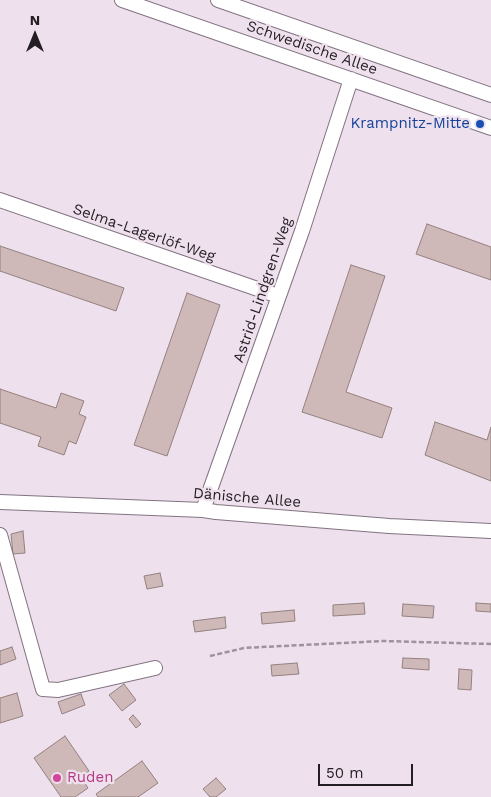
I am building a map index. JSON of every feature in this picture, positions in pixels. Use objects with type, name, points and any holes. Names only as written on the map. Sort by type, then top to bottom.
[{"type":"street","name":"Schwedische Allee","points":[[122,0],[491,128]]},
{"type":"street","name":"Schwedische Allee","points":[[218,0],[491,95]]},
{"type":"street","name":"Astrid-Lindgren-Weg","points":[[203,510],[302,231],[351,79]]},
{"type":"street","name":"Selma-Lagerlöf-Weg","points":[[0,200],[278,296]]},
{"type":"street","name":"Dänische Allee","points":[[0,502],[203,510],[389,526],[491,531]]},
{"type":"street","points":[[0,535],[43,689],[58,690],[155,668]]},
{"type":"path","points":[[210,656],[244,648],[383,641],[491,644]]},
{"type":"building","points":[[427,224],[491,247],[491,280],[416,254]]},
{"type":"building","points":[[0,246],[124,288],[116,311],[0,271]]},
{"type":"building","points":[[351,265],[385,276],[346,392],[392,408],[382,438],[302,412]]},
{"type":"building","points":[[187,293],[220,305],[167,456],[134,445]]},
{"type":"building","points":[[0,389],[56,408],[61,393],[84,401],[79,414],[86,417],[76,444],[69,441],[64,455],[38,446],[41,437],[0,423]]},
{"type":"building","points":[[435,422],[487,440],[491,427],[491,481],[425,455]]},
{"type":"building","points":[[23,531],[25,553],[13,554],[11,534]]},
{"type":"building","points":[[160,573],[163,586],[147,589],[144,576]]},
{"type":"building","points":[[364,603],[365,614],[333,616],[333,605]]},
{"type":"building","points":[[476,603],[491,604],[491,612],[476,611]]},
{"type":"building","points":[[403,604],[434,606],[433,618],[402,616]]},
{"type":"building","points":[[294,610],[295,621],[262,624],[261,613]]},
{"type":"building","points":[[225,617],[226,628],[195,632],[193,621]]},
{"type":"building","points":[[12,647],[16,659],[0,665],[0,651]]},
{"type":"building","points":[[403,658],[429,659],[429,670],[402,668]]},
{"type":"building","points":[[297,663],[299,674],[272,676],[271,665]]},
{"type":"building","points":[[459,669],[472,670],[471,690],[458,689]]},
{"type":"building","points":[[124,684],[136,700],[122,711],[109,695]]},
{"type":"building","points":[[17,693],[23,716],[0,723],[0,698]]},
{"type":"building","points":[[81,694],[85,705],[62,714],[58,702]]},
{"type":"building","points":[[133,715],[141,724],[136,728],[129,719]]},
{"type":"building","points":[[65,736],[89,771],[81,777],[88,788],[75,797],[61,797],[34,758]]},
{"type":"building","points":[[142,761],[158,783],[138,797],[98,797],[96,794]]},
{"type":"building","points":[[216,778],[226,789],[216,797],[210,797],[203,789]]},
{"type":"place","name":"Krampnitz-Mitte","points":[[480,124]]},
{"type":"place","name":"Ruden","points":[[57,778]]}]
